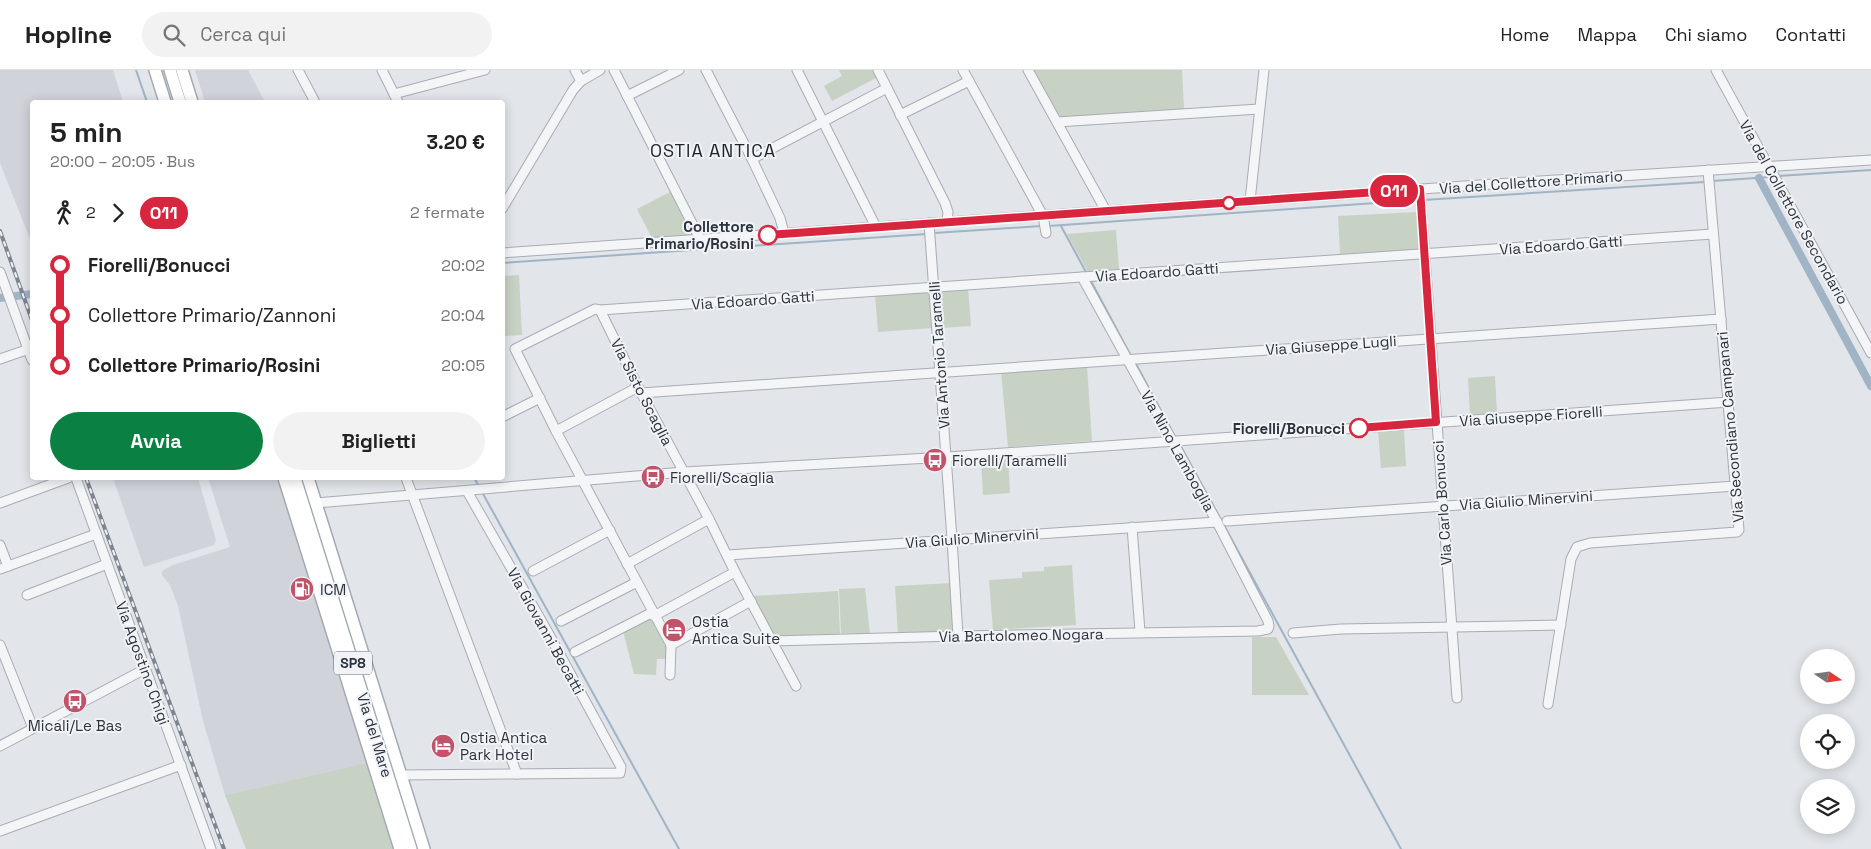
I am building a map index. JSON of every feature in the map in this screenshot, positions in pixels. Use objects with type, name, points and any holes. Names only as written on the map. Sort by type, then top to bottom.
[{"type":"main road","points":[[155,70],[164,100]]},
{"type":"main road","points":[[170,70],[179,100]]},
{"type":"main road","points":[[182,70],[191,100]]},
{"type":"main road","points":[[285,480],[400,849]]},
{"type":"main road","name":"Via del Mare","points":[[296,480],[411,849]]},
{"type":"main road","points":[[309,480],[424,849]]},
{"type":"street","points":[[298,70],[313,100]]},
{"type":"street","points":[[382,70],[396,98],[485,70]]},
{"type":"street","points":[[575,70],[581,81]]},
{"type":"street","points":[[505,204],[573,90],[581,81],[600,70]]},
{"type":"street","points":[[614,70],[700,239]]},
{"type":"street","points":[[627,96],[678,70]]},
{"type":"street","points":[[706,70],[752,159],[780,218],[784,234]]},
{"type":"street","points":[[796,70],[876,227]]},
{"type":"street","points":[[878,70],[946,206],[947,222]]},
{"type":"street","points":[[964,70],[1043,216],[1046,233]]},
{"type":"street","points":[[1028,70],[1106,211]]},
{"type":"street","points":[[1250,201],[1264,70]]},
{"type":"street","name":"Via del Collettore Secondario","points":[[1716,70],[1871,353]]},
{"type":"street","points":[[900,115],[970,81]]},
{"type":"street","points":[[752,159],[887,88]]},
{"type":"street","points":[[1057,122],[1259,109]]},
{"type":"street","name":"Via del Collettore Primario","points":[[505,253],[1420,189],[1871,160]]},
{"type":"street","name":"Via Secondiano Campanari","points":[[1561,625],[1571,559],[1577,547],[1590,543],[1737,532],[1739,528],[1708,170]]},
{"type":"street","name":"Via Carlo Bonucci","points":[[1420,189],[1457,698]]},
{"type":"street","name":"Via Antonio Taramelli","points":[[929,223],[947,457],[958,636]]},
{"type":"street","name":"Via Edoardo Gatti","points":[[540,398],[515,349],[595,309],[934,289],[1082,277],[1713,234]]},
{"type":"street","points":[[0,272],[30,354]]},
{"type":"street","name":"Via Nino Lamboglia","points":[[1082,277],[1217,522],[1268,622],[1269,628]]},
{"type":"street","name":"Via Sisto Scaglia","points":[[600,310],[640,390],[796,686]]},
{"type":"street","name":"Via Giuseppe Lugli","points":[[640,390],[1128,360],[1721,319]]},
{"type":"street","points":[[0,359],[28,349]]},
{"type":"street","points":[[556,431],[640,390]]},
{"type":"street","points":[[505,416],[540,398],[671,645],[670,675]]},
{"type":"street","name":"Via Giuseppe Fiorelli","points":[[316,503],[684,472],[947,457],[1729,402]]},
{"type":"street","points":[[0,503],[63,480]]},
{"type":"street","name":"Via Agostino Chigi","points":[[77,480],[212,849]]},
{"type":"street","points":[[401,775],[516,774],[407,480]]},
{"type":"street","name":"Via Giulio Minervini","points":[[1227,521],[1736,486]]},
{"type":"street","name":"Via Giovanni Becatti","points":[[471,490],[621,767],[620,773],[516,774]]},
{"type":"street","points":[[628,564],[709,518]]},
{"type":"street","name":"Via Giulio Minervini","points":[[728,555],[1217,522]]},
{"type":"street","points":[[1132,527],[1140,632]]},
{"type":"street","points":[[533,571],[610,530]]},
{"type":"street","points":[[0,545],[4,568],[96,534]]},
{"type":"street","points":[[27,595],[107,564]]},
{"type":"street","points":[[575,652],[735,572]]},
{"type":"street","points":[[561,621],[637,582]]},
{"type":"street","points":[[671,645],[751,601]]},
{"type":"street","points":[[1293,633],[1341,629],[1561,625],[1548,704]]},
{"type":"street","name":"Via Bartolomeo Nogara","points":[[772,641],[1140,632],[1265,631],[1269,628]]},
{"type":"street","points":[[0,645],[33,728]]},
{"type":"street","points":[[0,746],[145,669]]},
{"type":"street","points":[[0,830],[181,765]]},
{"type":"shaded area","points":[[0,70],[113,70],[122,100],[30,100],[30,239],[0,163]]},
{"type":"shaded area","points":[[195,70],[248,70],[264,100],[204,100]]},
{"type":"shaded area","points":[[114,480],[199,480],[216,540],[214,545],[144,567]]},
{"type":"shaded area","points":[[209,480],[279,480],[366,763],[225,795],[203,721],[178,606],[170,585],[162,575],[162,571],[173,565],[230,547]]},
{"type":"green space","points":[[839,70],[874,70],[878,77],[832,101],[824,86],[842,76]]},
{"type":"green space","points":[[1033,70],[1182,70],[1184,109],[1060,117]]},
{"type":"green space","points":[[672,191],[691,230],[689,236],[652,238],[637,209]]},
{"type":"green space","points":[[1419,212],[1421,250],[1340,254],[1338,216]]},
{"type":"green space","points":[[1116,230],[1119,269],[1088,272],[1067,234]]},
{"type":"green space","points":[[519,275],[522,335],[505,336],[505,276]]},
{"type":"green space","points":[[968,288],[971,326],[941,328],[938,291]]},
{"type":"green space","points":[[929,291],[932,328],[878,332],[875,295]]},
{"type":"green space","points":[[1087,366],[1092,441],[1008,447],[1001,371]]},
{"type":"green space","points":[[1495,376],[1497,414],[1470,416],[1468,378]]},
{"type":"green space","points":[[1404,429],[1406,466],[1381,468],[1378,431]]},
{"type":"green space","points":[[1008,456],[1010,493],[983,495],[981,458]]},
{"type":"green space","points":[[1072,565],[1076,625],[993,630],[989,580],[1022,578],[1022,572],[1044,571],[1044,567]]},
{"type":"green space","points":[[952,583],[954,632],[898,636],[895,586]]},
{"type":"green space","points":[[865,588],[870,634],[841,633],[839,589]]},
{"type":"green space","points":[[838,591],[840,634],[773,636],[753,596]]},
{"type":"green space","points":[[651,618],[666,645],[666,659],[657,659],[656,675],[634,674],[623,631]]},
{"type":"green space","points":[[1252,637],[1276,637],[1309,695],[1252,695]]},
{"type":"green space","points":[[366,763],[393,849],[246,849],[225,795]]},
{"type":"waterway","points":[[136,70],[146,100]]},
{"type":"waterway","points":[[1777,176],[1871,170]]},
{"type":"waterway","points":[[1712,181],[1770,177]]},
{"type":"waterway","points":[[1759,178],[1871,386]]},
{"type":"waterway","points":[[1423,200],[1705,182]]},
{"type":"waterway","points":[[1049,226],[1418,200]]},
{"type":"waterway","points":[[934,233],[1041,226]]},
{"type":"waterway","points":[[1061,226],[1087,274]]},
{"type":"waterway","points":[[505,263],[927,234]]},
{"type":"waterway","points":[[1091,281],[1131,356]]},
{"type":"waterway","points":[[0,298],[30,294]]},
{"type":"waterway","points":[[1135,362],[1175,437]]},
{"type":"waterway","points":[[1179,443],[1401,849]]},
{"type":"waterway","points":[[475,480],[479,486]]},
{"type":"waterway","points":[[482,492],[679,849]]},
{"type":"railway","points":[[0,231],[30,314]]},
{"type":"railway","points":[[87,480],[224,849]]},
{"type":"bus line","name":"011","points":[[768,235],[1420,189],[1436,422],[1359,428]]},
{"type":"place","name":"Collettore Primario/Rosini","points":[[768,235]]},
{"type":"place","name":"Fiorelli/Bonucci","points":[[1359,428]]},
{"type":"place","name":"Fiorelli/Taramelli","points":[[935,460]]},
{"type":"place","name":"Fiorelli/Scaglia","points":[[653,477]]},
{"type":"place","name":"ICM","points":[[302,589]]},
{"type":"place","name":"Ostia Antica Suite","points":[[674,630]]},
{"type":"place","name":"Micali/Le Bas","points":[[75,701]]},
{"type":"place","name":"Ostia Antica Park Hotel","points":[[443,746]]},
{"type":"district","name":"OSTIA ANTICA","points":[[713,150]]}]
